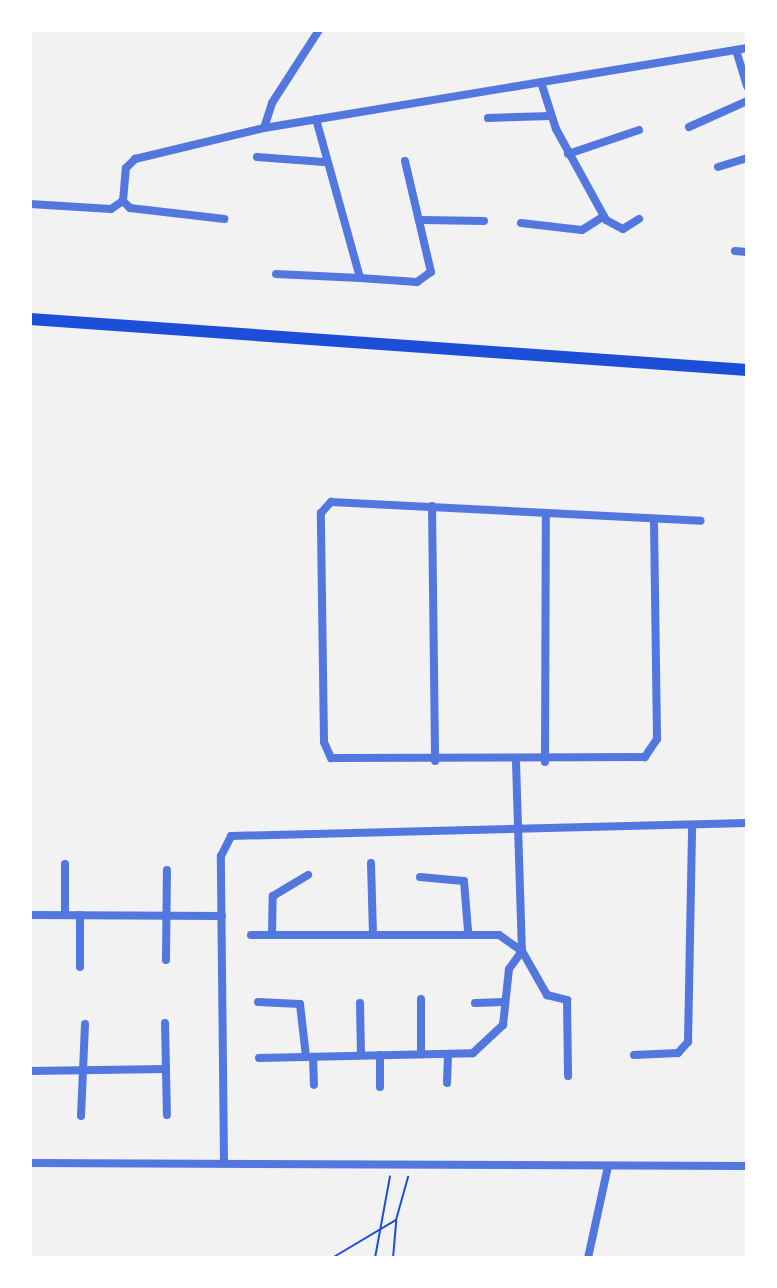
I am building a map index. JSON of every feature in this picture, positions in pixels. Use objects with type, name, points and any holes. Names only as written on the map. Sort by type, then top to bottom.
[{"type":"main road","points":[[30,319],[747,370]]},
{"type":"street","points":[[264,128],[272,103],[319,30]]},
{"type":"street","points":[[224,219],[130,208],[124,197],[126,168],[135,159],[264,128],[747,48]]},
{"type":"street","points":[[736,50],[747,86]]},
{"type":"street","points":[[541,82],[551,116],[568,154],[604,216],[623,229],[639,219]]},
{"type":"street","points":[[689,127],[747,101]]},
{"type":"street","points":[[488,118],[551,116]]},
{"type":"street","points":[[316,119],[324,162],[360,278]]},
{"type":"street","points":[[568,154],[639,130]]},
{"type":"street","points":[[257,157],[324,162]]},
{"type":"street","points":[[718,167],[747,158]]},
{"type":"street","points":[[276,274],[427,277],[423,220],[405,161]]},
{"type":"street","points":[[30,204],[111,209],[124,197]]},
{"type":"street","points":[[521,223],[582,230],[604,216]]},
{"type":"street","points":[[423,220],[484,221]]},
{"type":"street","points":[[735,251],[747,252]]},
{"type":"street","points":[[654,522],[652,750],[634,760],[545,762],[346,762],[326,750],[321,513],[344,499],[654,522],[701,521]]},
{"type":"street","points":[[432,506],[435,761]]},
{"type":"street","points":[[545,762],[546,514]]},
{"type":"street","points":[[516,762],[514,830],[522,951],[545,992],[568,1004],[568,1076]]},
{"type":"street","points":[[224,1162],[221,856],[231,836],[692,829],[747,823]]},
{"type":"street","points":[[634,1055],[678,1053],[688,1042],[692,829]]},
{"type":"street","points":[[371,863],[373,933]]},
{"type":"street","points":[[65,864],[65,915]]},
{"type":"street","points":[[166,960],[167,870]]},
{"type":"street","points":[[272,935],[273,896],[308,875]]},
{"type":"street","points":[[420,877],[466,883],[468,931]]},
{"type":"street","points":[[30,915],[222,916]]},
{"type":"street","points":[[80,915],[80,967]]},
{"type":"street","points":[[251,935],[468,931],[499,935],[522,951]]},
{"type":"street","points":[[259,1058],[448,1054],[481,1049],[503,1025],[509,969],[522,951]]},
{"type":"street","points":[[421,999],[421,1054]]},
{"type":"street","points":[[258,1002],[300,1004],[314,1085]]},
{"type":"street","points":[[475,1003],[505,1002]]},
{"type":"street","points":[[360,1003],[361,1055]]},
{"type":"street","points":[[165,1023],[167,1115]]},
{"type":"street","points":[[81,1116],[85,1024]]},
{"type":"street","points":[[447,1083],[448,1054]]},
{"type":"street","points":[[380,1055],[380,1087]]},
{"type":"street","points":[[30,1071],[166,1069]]},
{"type":"street","points":[[30,1163],[224,1162],[410,1168],[747,1166]]},
{"type":"street","points":[[588,1258],[608,1166]]},
{"type":"path","points":[[375,1258],[392,1167]]},
{"type":"path","points":[[393,1258],[396,1220],[410,1168]]},
{"type":"path","points":[[332,1258],[380,1233],[396,1220]]}]
